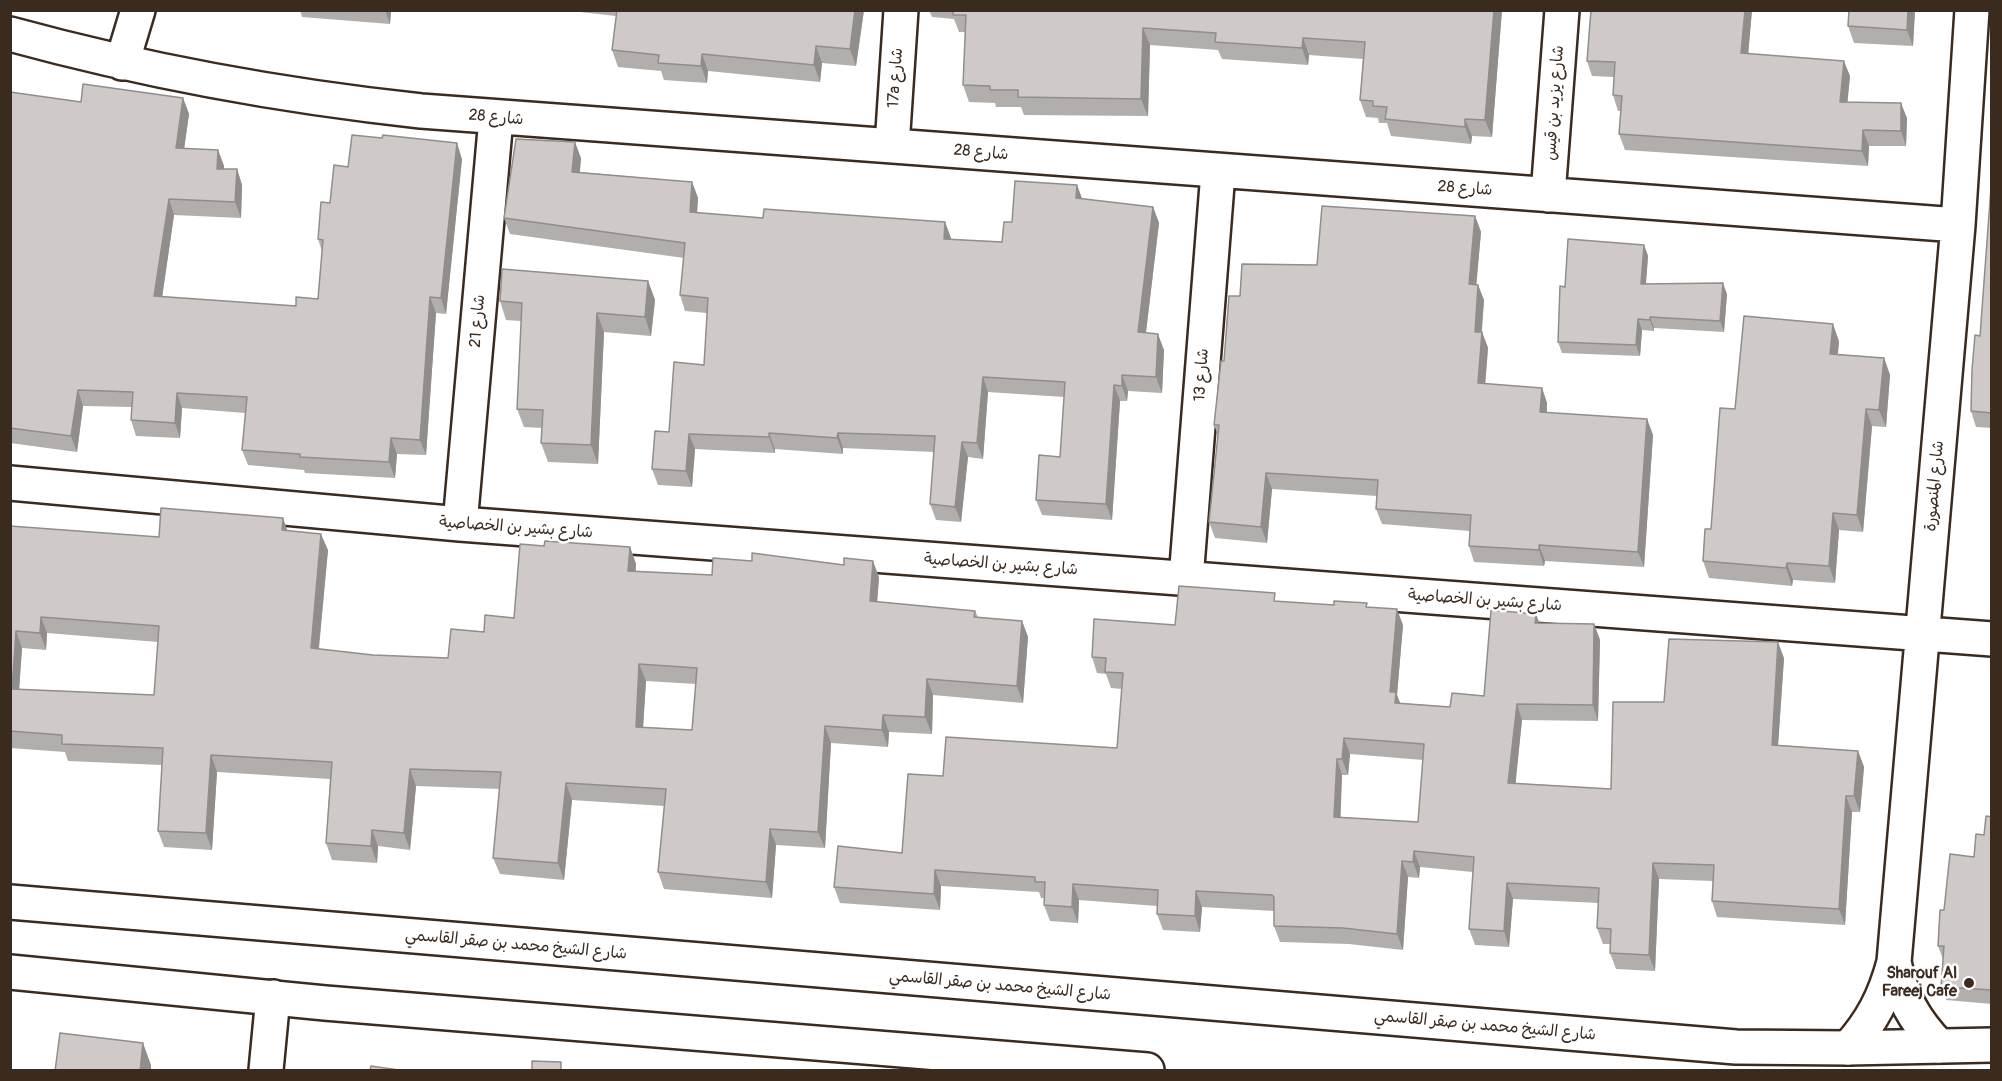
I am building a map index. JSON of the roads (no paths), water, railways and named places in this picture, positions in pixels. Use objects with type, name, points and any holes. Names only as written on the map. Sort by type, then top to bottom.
[{"type":"street","points":[[122,63],[138,10]]},
{"type":"street","name":"17a شارع","points":[[892,146],[901,10]]},
{"type":"street","name":"شارع يزيد بن قيس","points":[[1548,195],[1562,10]]},
{"type":"street","name":"شارع المنصورة","points":[[1848,1048],[1865,1030],[1878,1009],[1894,962],[1958,225],[1972,10]]},
{"type":"street","name":"شارع 28","points":[[10,34],[122,63],[346,103],[496,118],[1958,225]]},
{"type":"street","name":"شارع 21","points":[[460,524],[496,118]]},
{"type":"street","name":"شارع 13","points":[[1186,579],[1218,172]]},
{"type":"street","name":"شارع بشير بن الخصاصية","points":[[10,483],[460,524],[1992,639]]},
{"type":"street","name":"شارع الشيخ محمد بن صقر القاسمي","points":[[10,902],[1736,1047],[1848,1048],[1992,1045]]},
{"type":"street","name":"شارع المنصورة","points":[[1894,962],[1899,985],[1908,1008],[1939,1046]]},
{"type":"street","points":[[10,972],[1147,1071]]},
{"type":"street","points":[[266,1071],[273,996]]},
{"type":"place","name":"Sharouf Al Fareej Cafe","points":[[1969,983]]}]
